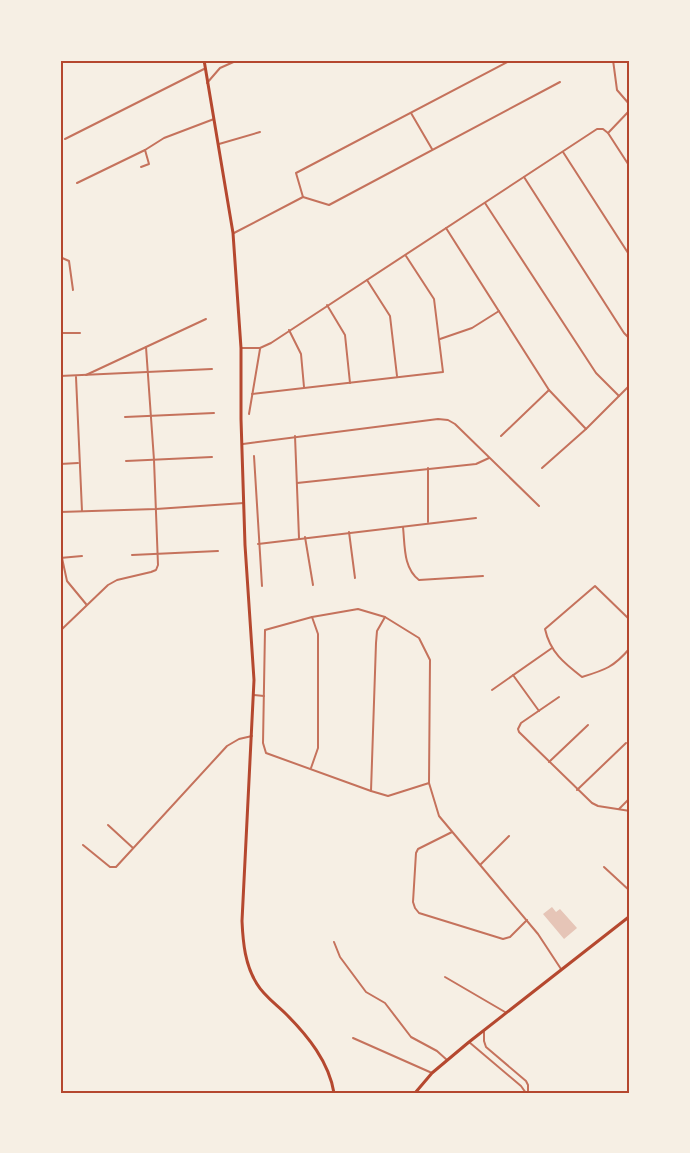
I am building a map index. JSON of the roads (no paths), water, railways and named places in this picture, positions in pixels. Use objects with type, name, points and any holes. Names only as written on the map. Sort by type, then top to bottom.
[{"type":"main road","points":[[204,60],[233,233],[241,348],[244,503],[253,694],[242,915],[244,949],[256,983],[262,992],[288,1015],[322,1058],[331,1078],[334,1093]]},
{"type":"main road","points":[[415,1093],[447,1059],[630,916]]},
{"type":"street","points":[[220,60],[220,68]]},
{"type":"street","points":[[207,83],[220,68],[238,60]]},
{"type":"street","points":[[303,197],[296,173],[512,60]]},
{"type":"street","points":[[613,60],[617,90],[630,105]]},
{"type":"street","points":[[65,140],[205,69]]},
{"type":"street","points":[[233,233],[303,197],[329,205],[560,82]]},
{"type":"street","points":[[608,133],[630,110]]},
{"type":"street","points":[[411,112],[432,149]]},
{"type":"street","points":[[77,183],[145,150],[164,138],[214,118]]},
{"type":"street","points":[[241,348],[260,348],[597,129],[603,129],[608,133],[630,167]]},
{"type":"street","points":[[219,144],[261,132]]},
{"type":"street","points":[[141,167],[149,164],[145,150]]},
{"type":"street","points":[[563,152],[630,256]]},
{"type":"street","points":[[524,177],[630,339]]},
{"type":"street","points":[[485,203],[596,373],[619,396]]},
{"type":"street","points":[[446,228],[549,390],[586,429]]},
{"type":"street","points":[[252,394],[443,372],[434,299],[406,255]]},
{"type":"street","points":[[60,257],[69,261],[73,290]]},
{"type":"street","points":[[367,280],[390,316],[397,376]]},
{"type":"street","points":[[327,305],[345,335],[350,383]]},
{"type":"street","points":[[439,340],[472,328],[499,311]]},
{"type":"street","points":[[84,376],[206,320]]},
{"type":"street","points":[[289,330],[301,354],[304,387]]},
{"type":"street","points":[[60,333],[80,333]]},
{"type":"street","points":[[60,631],[108,585],[117,580],[156,570],[159,554],[146,347]]},
{"type":"street","points":[[249,414],[260,348]]},
{"type":"street","points":[[60,376],[212,369]]},
{"type":"street","points":[[76,377],[82,512]]},
{"type":"street","points":[[542,468],[586,429],[630,385]]},
{"type":"street","points":[[501,436],[549,390]]},
{"type":"street","points":[[125,417],[214,413]]},
{"type":"street","points":[[243,444],[438,419],[448,420],[455,424],[539,506]]},
{"type":"street","points":[[295,436],[299,538]]},
{"type":"street","points":[[254,456],[261,586]]},
{"type":"street","points":[[126,461],[212,457]]},
{"type":"street","points":[[297,483],[476,464],[489,458]]},
{"type":"street","points":[[60,464],[80,464]]},
{"type":"street","points":[[428,468],[428,523]]},
{"type":"street","points":[[60,512],[244,503]]},
{"type":"street","points":[[258,544],[476,518]]},
{"type":"street","points":[[402,526],[407,566],[412,575],[419,580],[483,576]]},
{"type":"street","points":[[349,532],[355,578]]},
{"type":"street","points":[[305,537],[313,585]]},
{"type":"street","points":[[132,555],[218,551]]},
{"type":"street","points":[[82,556],[61,558],[67,581],[86,604]]},
{"type":"street","points":[[630,620],[595,586],[545,629],[552,648],[582,677],[607,670],[630,648]]},
{"type":"street","points":[[429,783],[388,796],[266,753],[264,749],[265,630],[312,617],[358,609],[385,617],[419,638],[430,660],[429,783],[439,816],[527,920],[561,969]]},
{"type":"street","points":[[310,769],[318,748],[318,634],[312,617]]},
{"type":"street","points":[[370,791],[376,642],[377,631],[385,617]]},
{"type":"street","points":[[492,690],[552,648]]},
{"type":"street","points":[[513,675],[539,711]]},
{"type":"street","points":[[253,694],[264,696]]},
{"type":"street","points":[[559,697],[521,723],[518,729],[578,790],[598,806],[630,811]]},
{"type":"street","points":[[549,762],[588,725]]},
{"type":"street","points":[[83,845],[112,868],[116,867],[226,746],[239,739],[252,736]]},
{"type":"street","points":[[578,790],[626,743]]},
{"type":"street","points":[[619,809],[630,798]]},
{"type":"street","points":[[108,825],[133,848]]},
{"type":"street","points":[[452,832],[423,846],[416,853],[413,902],[419,913],[503,939],[510,937],[527,920]]},
{"type":"street","points":[[481,864],[509,836]]},
{"type":"street","points":[[604,867],[630,891]]},
{"type":"street","points":[[334,942],[340,957],[366,992],[385,1003],[411,1037],[447,1059]]},
{"type":"street","points":[[445,977],[505,1012]]},
{"type":"street","points":[[484,1029],[483,1041],[486,1047],[526,1082],[527,1093]]},
{"type":"street","points":[[353,1038],[432,1073]]},
{"type":"street","points":[[469,1042],[527,1093]]}]
